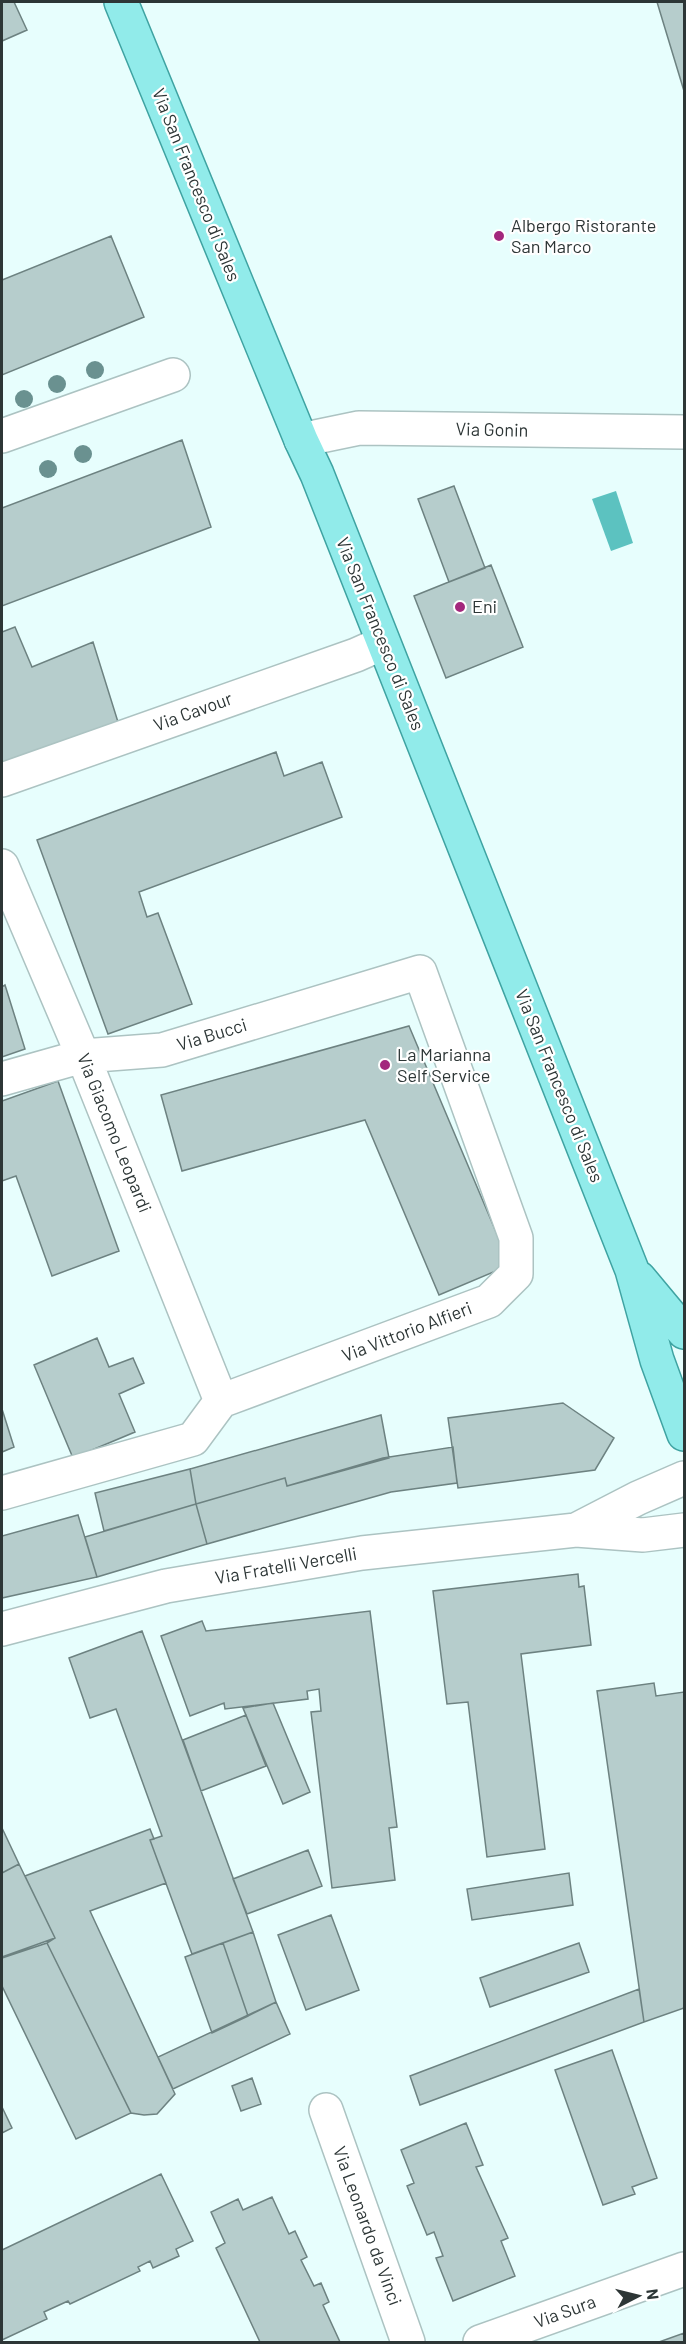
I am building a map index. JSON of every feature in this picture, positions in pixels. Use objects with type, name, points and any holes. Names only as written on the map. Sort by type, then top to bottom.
[{"type":"main road","name":"Via San Francesco di Sales","points":[[121,2],[317,474],[632,1270],[657,1360],[684,1434]]},
{"type":"main road","name":"Via San Francesco di Sales","points":[[632,1270],[684,1332]]},
{"type":"street","points":[[2,436],[173,375]]},
{"type":"street","name":"Via Gonin","points":[[301,440],[359,428],[684,432]]},
{"type":"street","name":"Via Cavour","points":[[2,780],[356,655],[383,643]]},
{"type":"street","name":"Via Giacomo Leopardi","points":[[2,866],[83,1056],[221,1401]]},
{"type":"street","name":"Via Bucci","points":[[2,1079],[83,1056],[162,1050],[420,972]]},
{"type":"street","name":"Via Vittorio Alfieri","points":[[221,1401],[489,1301],[516,1274],[516,1238],[420,972]]},
{"type":"street","points":[[2,1493],[193,1439],[221,1401]]},
{"type":"street","name":"Via Fratelli Vercelli","points":[[576,1530],[684,1478]]},
{"type":"street","name":"Via Fratelli Vercelli","points":[[2,1629],[166,1586],[362,1553],[576,1530],[643,1535],[684,1530]]},
{"type":"street","name":"Via Leonardo da Vinci","points":[[326,2110],[399,2339]]},
{"type":"street","name":"Via Sura","points":[[480,2343],[684,2269]]},
{"type":"water","points":[[616,491],[633,543],[611,551],[592,499]]},
{"type":"building","points":[[2,2],[14,2],[27,30],[2,41]]},
{"type":"building","points":[[657,2],[684,2],[684,91]]},
{"type":"building","points":[[111,236],[144,317],[2,375],[2,280]]},
{"type":"building","points":[[182,440],[211,527],[2,606],[2,508]]},
{"type":"building","points":[[454,486],[485,568],[449,582],[418,499]]},
{"type":"building","points":[[491,565],[523,647],[446,678],[414,596]]},
{"type":"building","points":[[15,627],[32,667],[93,642],[118,722],[2,767],[2,632]]},
{"type":"building","points":[[276,752],[284,776],[322,762],[342,817],[139,892],[147,917],[158,913],[192,1004],[108,1034],[37,840]]},
{"type":"building","points":[[5,985],[25,1049],[2,1057],[2,987]]},
{"type":"building","points":[[409,1026],[510,1265],[439,1295],[365,1120],[182,1171],[161,1095]]},
{"type":"building","points":[[58,1081],[119,1251],[52,1276],[16,1176],[2,1181],[2,1101]]},
{"type":"building","points":[[97,1338],[109,1367],[133,1358],[144,1383],[119,1394],[135,1432],[73,1458],[34,1365]]},
{"type":"building","points":[[563,1403],[614,1438],[595,1470],[458,1488],[448,1418]]},
{"type":"building","points":[[2,1409],[14,1447],[2,1452]]},
{"type":"building","points":[[381,1415],[389,1458],[287,1486],[285,1478],[196,1504],[190,1469]]},
{"type":"building","points":[[453,1447],[457,1483],[391,1492],[207,1544],[196,1504],[285,1478],[287,1486],[383,1458]]},
{"type":"building","points":[[190,1469],[196,1504],[104,1531],[95,1493]]},
{"type":"building","points":[[196,1504],[207,1544],[97,1577],[85,1537]]},
{"type":"building","points":[[78,1515],[97,1577],[2,1598],[2,1536]]},
{"type":"building","points":[[578,1574],[579,1587],[584,1586],[591,1645],[521,1654],[545,1849],[487,1857],[468,1702],[447,1704],[433,1591]]},
{"type":"building","points":[[370,1611],[397,1827],[389,1828],[395,1880],[332,1888],[311,1712],[321,1711],[319,1689],[307,1691],[308,1699],[225,1709],[224,1703],[190,1716],[161,1636],[202,1621],[206,1631]]},
{"type":"building","points":[[142,1631],[253,1932],[192,1954],[150,1840],[162,1836],[116,1709],[90,1718],[69,1658]]},
{"type":"building","points":[[654,1683],[656,1696],[684,1692],[684,2008],[644,2022],[597,1691]]},
{"type":"building","points":[[273,1703],[310,1792],[283,1804],[243,1708]]},
{"type":"building","points":[[246,1715],[266,1766],[201,1791],[183,1740]]},
{"type":"building","points":[[2,1828],[19,1864],[2,1873]]},
{"type":"building","points":[[150,1829],[154,1839],[150,1840],[166,1883],[90,1911],[175,2094],[157,2114],[144,2115],[131,2113],[47,1943],[55,1938],[25,1876]]},
{"type":"building","points":[[308,1850],[322,1886],[247,1914],[233,1879]]},
{"type":"building","points":[[19,1864],[55,1938],[2,1957],[2,1873]]},
{"type":"building","points":[[569,1873],[573,1905],[472,1920],[467,1889]]},
{"type":"building","points":[[331,1915],[359,1990],[306,2010],[278,1935]]},
{"type":"building","points":[[253,1932],[276,2002],[248,2016],[223,1943]]},
{"type":"building","points":[[47,1943],[131,2113],[76,2139],[2,1986],[2,1958]]},
{"type":"building","points":[[223,1943],[248,2016],[212,2033],[185,1957]]},
{"type":"building","points":[[579,1943],[589,1972],[490,2007],[480,1978]]},
{"type":"building","points":[[639,1989],[644,2022],[420,2105],[410,2076]]},
{"type":"building","points":[[276,2002],[290,2034],[173,2089],[158,2057]]},
{"type":"building","points":[[612,2050],[657,2178],[632,2187],[635,2194],[603,2205],[555,2070]]},
{"type":"building","points":[[252,2078],[261,2104],[241,2111],[232,2086]]},
{"type":"building","points":[[2,2107],[12,2128],[2,2133]]},
{"type":"building","points":[[466,2123],[483,2165],[476,2167],[508,2238],[501,2241],[515,2276],[453,2301],[436,2258],[443,2256],[434,2232],[427,2235],[407,2186],[414,2183],[401,2150]]},
{"type":"building","points":[[161,2174],[193,2241],[176,2249],[179,2256],[153,2268],[150,2261],[138,2267],[140,2271],[70,2304],[68,2301],[44,2312],[47,2319],[2,2340],[2,2250]]},
{"type":"building","points":[[272,2197],[289,2234],[295,2231],[307,2257],[301,2260],[314,2286],[321,2283],[329,2302],[323,2305],[340,2342],[260,2342],[216,2248],[225,2243],[211,2212],[238,2199],[243,2210]]},
{"type":"building","points":[[684,2333],[684,2342],[659,2342]]},
{"type":"place","name":"Albergo Ristorante San Marco","points":[[499,236]]},
{"type":"place","name":"Eni","points":[[460,607]]},
{"type":"place","name":"La Marianna Self Service","points":[[385,1065]]}]
